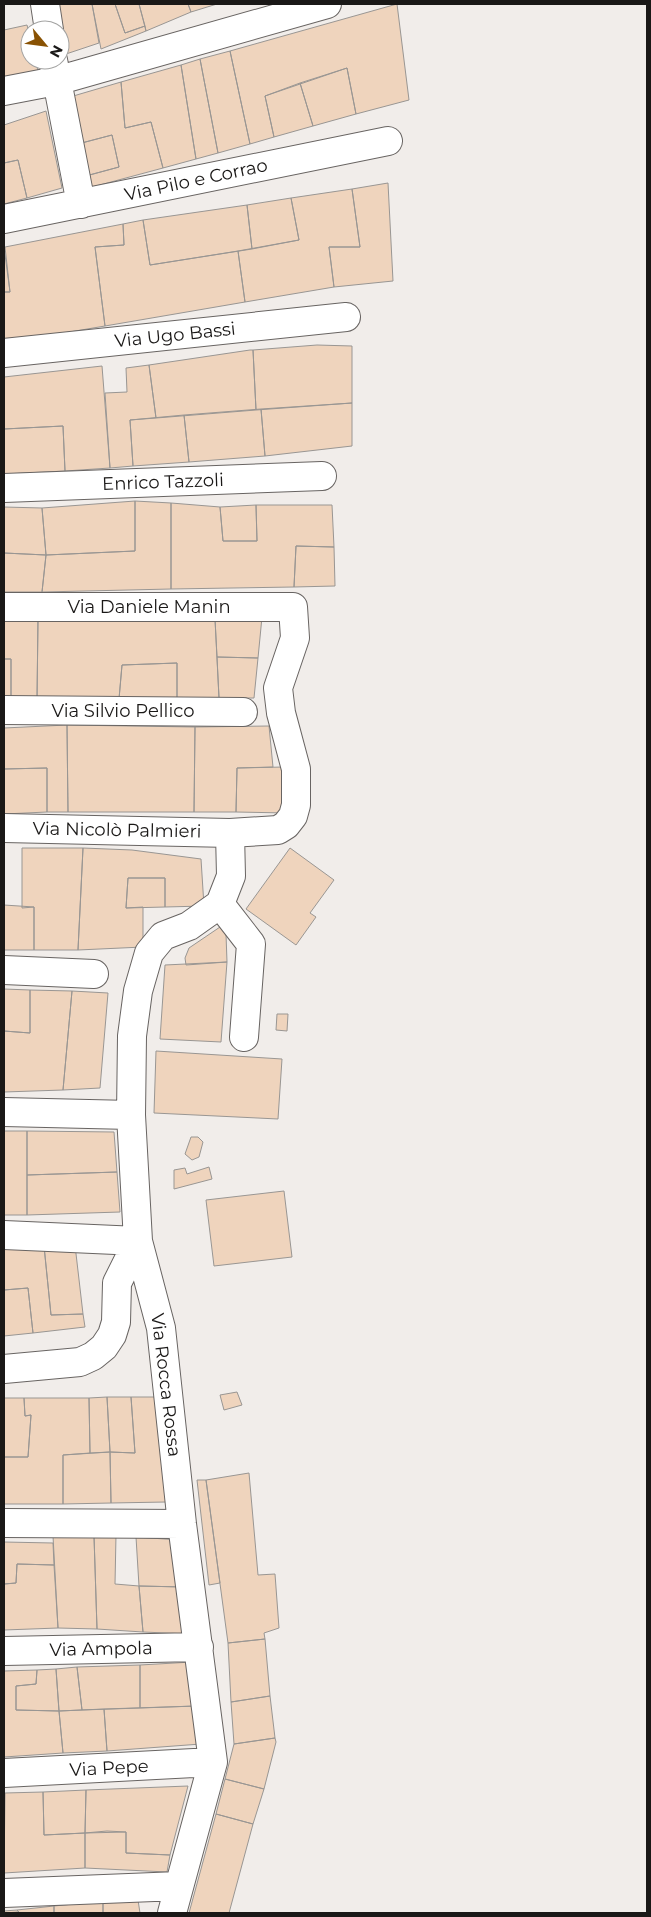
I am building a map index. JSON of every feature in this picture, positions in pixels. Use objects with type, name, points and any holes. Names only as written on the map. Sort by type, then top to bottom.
[{"type":"street","points":[[45,4],[47,20]]},
{"type":"street","points":[[4,91],[54,71],[327,4]]},
{"type":"street","points":[[54,71],[81,204]]},
{"type":"street","name":"Via Pilo e Corrao","points":[[4,219],[388,141]]},
{"type":"street","name":"Via Ugo Bassi","points":[[4,353],[346,316]]},
{"type":"street","name":"Enrico Tazzoli","points":[[4,488],[322,476]]},
{"type":"street","name":"Via Daniele Manin","points":[[4,607],[293,607]]},
{"type":"street","name":"Via Nicolò Palmieri","points":[[4,828],[230,833],[278,830],[286,825],[293,816],[296,805],[296,769],[281,713],[278,688],[295,638],[293,607]]},
{"type":"street","name":"Via Silvio Pellico","points":[[4,710],[243,712]]},
{"type":"street","points":[[230,833],[231,876],[220,904],[251,944],[244,1037]]},
{"type":"street","name":"Via Rocca Rossa","points":[[172,1913],[213,1762],[182,1524],[162,1328],[138,1240],[131,1115],[132,1036],[138,991],[149,954],[163,936],[189,926],[220,904]]},
{"type":"street","points":[[4,970],[94,974]]},
{"type":"street","points":[[4,1112],[131,1115]]},
{"type":"street","points":[[4,1235],[138,1240],[116,1283],[116,1322],[112,1335],[104,1347],[93,1356],[80,1362],[4,1369]]},
{"type":"street","points":[[4,1523],[182,1524]]},
{"type":"street","name":"Via Ampola","points":[[4,1651],[199,1646]]},
{"type":"street","name":"Via Pepe","points":[[4,1773],[213,1762]]},
{"type":"street","points":[[4,1893],[179,1886]]},
{"type":"building","points":[[52,4],[92,4],[99,43],[70,53],[70,20],[57,20]]},
{"type":"building","points":[[92,4],[115,4],[125,33],[145,26],[146,31],[101,49]]},
{"type":"building","points":[[115,4],[139,4],[145,26],[125,33]]},
{"type":"building","points":[[139,4],[188,4],[191,12],[146,31]]},
{"type":"building","points":[[188,4],[217,4],[191,12]]},
{"type":"building","points":[[397,4],[409,100],[356,114],[347,68],[265,96],[274,137],[250,144],[230,51]]},
{"type":"building","points":[[20,27],[20,70],[38,70],[38,72],[4,79],[4,30]]},
{"type":"building","points":[[230,51],[250,144],[218,153],[200,59]]},
{"type":"building","points":[[200,59],[218,153],[196,159],[181,65]]},
{"type":"building","points":[[181,65],[196,159],[163,168],[151,122],[125,128],[121,82]]},
{"type":"building","points":[[347,68],[356,114],[313,126],[300,83]]},
{"type":"building","points":[[121,82],[125,128],[151,122],[163,168],[85,189],[82,177],[119,167],[112,135],[74,145],[63,99]]},
{"type":"building","points":[[300,83],[313,126],[274,137],[265,96]]},
{"type":"building","points":[[46,111],[62,188],[27,198],[18,160],[4,163],[4,125]]},
{"type":"building","points":[[112,135],[119,167],[82,177],[74,145]]},
{"type":"building","points":[[18,160],[27,198],[4,204],[4,163]]},
{"type":"building","points":[[388,183],[393,281],[334,287],[329,247],[360,247],[352,189]]},
{"type":"building","points":[[352,189],[360,247],[329,247],[334,287],[245,302],[238,251],[299,240],[291,198]]},
{"type":"building","points":[[291,198],[299,240],[252,249],[247,205]]},
{"type":"building","points":[[247,205],[252,249],[150,265],[143,220]]},
{"type":"building","points":[[143,220],[150,265],[238,251],[245,302],[105,326],[95,247],[124,245],[123,224]]},
{"type":"building","points":[[123,224],[124,245],[95,247],[105,326],[4,343],[4,292],[10,292],[5,247]]},
{"type":"building","points":[[4,247],[10,292],[4,292]]},
{"type":"building","points":[[317,345],[352,346],[352,403],[256,410],[253,350]]},
{"type":"building","points":[[253,350],[256,410],[156,418],[149,365]]},
{"type":"building","points":[[149,365],[156,418],[130,420],[133,466],[110,468],[105,393],[127,392],[126,368]]},
{"type":"building","points":[[102,366],[110,468],[65,471],[63,426],[4,429],[4,377]]},
{"type":"building","points":[[352,403],[352,446],[265,456],[261,409]]},
{"type":"building","points":[[261,409],[265,456],[189,462],[184,415]]},
{"type":"building","points":[[184,415],[189,462],[133,466],[130,420]]},
{"type":"building","points":[[63,426],[65,471],[4,474],[4,429]]},
{"type":"building","points":[[135,501],[171,503],[171,589],[42,592],[46,555],[135,551]]},
{"type":"building","points":[[135,501],[135,551],[46,555],[42,508]]},
{"type":"building","points":[[171,503],[220,507],[223,541],[257,541],[256,505],[332,505],[334,547],[296,546],[294,587],[171,589]]},
{"type":"building","points":[[256,505],[257,541],[223,541],[220,507]]},
{"type":"building","points":[[4,507],[42,508],[46,555],[4,553]]},
{"type":"building","points":[[296,546],[334,547],[335,586],[294,587]]},
{"type":"building","points":[[4,553],[46,555],[42,592],[4,592]]},
{"type":"building","points":[[4,617],[38,618],[37,700],[11,700],[11,659],[4,659]]},
{"type":"building","points":[[262,617],[258,658],[217,657],[215,619]]},
{"type":"building","points":[[38,618],[166,621],[215,619],[219,698],[177,699],[177,663],[122,665],[119,699],[37,700]]},
{"type":"building","points":[[217,657],[258,658],[254,698],[219,698]]},
{"type":"building","points":[[4,659],[11,659],[11,700],[4,700]]},
{"type":"building","points":[[177,663],[177,699],[119,699],[122,665]]},
{"type":"building","points":[[67,725],[195,727],[194,812],[68,812]]},
{"type":"building","points":[[67,725],[68,812],[47,812],[47,768],[4,769],[4,728]]},
{"type":"building","points":[[269,726],[273,767],[237,768],[236,812],[194,812],[195,727]]},
{"type":"building","points":[[284,767],[286,813],[236,812],[237,768]]},
{"type":"building","points":[[47,768],[47,812],[4,814],[4,769]]},
{"type":"building","points":[[22,848],[83,848],[78,950],[34,950],[34,907],[22,908]]},
{"type":"building","points":[[83,848],[132,850],[201,859],[204,906],[165,907],[165,878],[128,878],[126,908],[143,907],[143,947],[78,950]]},
{"type":"building","points":[[290,848],[334,880],[310,913],[316,917],[296,945],[246,909]]},
{"type":"building","points":[[128,878],[165,878],[165,907],[126,908]]},
{"type":"building","points":[[4,905],[34,907],[34,950],[4,950]]},
{"type":"building","points":[[220,927],[226,934],[227,962],[186,965],[185,958],[189,948]]},
{"type":"building","points":[[227,962],[221,1042],[160,1039],[165,965]]},
{"type":"building","points":[[4,989],[30,990],[30,1033],[4,1031]]},
{"type":"building","points":[[30,990],[72,991],[63,1090],[4,1092],[4,1031],[30,1033]]},
{"type":"building","points":[[72,991],[108,993],[100,1088],[63,1090]]},
{"type":"building","points":[[277,1014],[288,1014],[287,1031],[276,1030]]},
{"type":"building","points":[[156,1051],[282,1059],[278,1119],[154,1113]]},
{"type":"building","points":[[4,1131],[27,1131],[27,1215],[4,1215]]},
{"type":"building","points":[[27,1131],[114,1132],[117,1172],[27,1175]]},
{"type":"building","points":[[191,1137],[198,1137],[203,1142],[199,1157],[192,1160],[185,1154]]},
{"type":"building","points":[[209,1167],[212,1179],[174,1189],[174,1170],[185,1168],[187,1174]]},
{"type":"building","points":[[117,1172],[120,1212],[27,1215],[27,1175]]},
{"type":"building","points":[[284,1191],[292,1257],[214,1266],[206,1200]]},
{"type":"building","points":[[75,1245],[83,1314],[51,1315],[44,1246]]},
{"type":"building","points":[[44,1246],[51,1315],[83,1314],[85,1327],[33,1333],[28,1288],[4,1290],[4,1247]]},
{"type":"building","points":[[28,1288],[33,1333],[4,1336],[4,1290]]},
{"type":"building","points":[[237,1392],[242,1405],[224,1410],[220,1395]]},
{"type":"building","points":[[107,1397],[110,1452],[90,1453],[89,1398]]},
{"type":"building","points":[[107,1397],[131,1397],[135,1453],[110,1452]]},
{"type":"building","points":[[131,1397],[156,1397],[166,1502],[111,1503],[110,1452],[135,1453]]},
{"type":"building","points":[[4,1398],[24,1398],[25,1416],[31,1415],[28,1457],[4,1457]]},
{"type":"building","points":[[24,1398],[89,1398],[90,1453],[63,1455],[63,1504],[4,1504],[4,1457],[28,1457],[31,1415],[25,1416]]},
{"type":"building","points":[[110,1452],[111,1503],[63,1504],[63,1455]]},
{"type":"building","points":[[249,1473],[258,1575],[275,1574],[279,1628],[264,1633],[265,1639],[228,1643],[206,1480]]},
{"type":"building","points":[[197,1480],[206,1480],[220,1583],[209,1585]]},
{"type":"building","points":[[116,1535],[115,1584],[139,1586],[143,1632],[97,1629],[94,1536]]},
{"type":"building","points":[[53,1536],[94,1536],[97,1629],[58,1628]]},
{"type":"building","points":[[136,1537],[179,1540],[184,1587],[139,1586]]},
{"type":"building","points":[[4,1542],[53,1543],[54,1565],[17,1564],[16,1583],[4,1584]]},
{"type":"building","points":[[17,1564],[54,1565],[58,1628],[4,1630],[4,1584],[16,1583]]},
{"type":"building","points":[[139,1586],[184,1587],[189,1634],[143,1632]]},
{"type":"building","points":[[265,1639],[270,1696],[231,1702],[228,1643]]},
{"type":"building","points":[[192,1662],[196,1706],[140,1708],[140,1665]]},
{"type":"building","points":[[140,1665],[140,1708],[82,1710],[77,1667]]},
{"type":"building","points":[[77,1667],[82,1710],[59,1711],[56,1669]]},
{"type":"building","points":[[56,1669],[59,1711],[16,1710],[16,1686],[36,1684],[37,1670]]},
{"type":"building","points":[[37,1670],[36,1684],[16,1686],[16,1710],[59,1711],[63,1753],[4,1757],[4,1671]]},
{"type":"building","points":[[270,1696],[275,1738],[234,1744],[231,1702]]},
{"type":"building","points":[[196,1706],[201,1744],[107,1751],[104,1709]]},
{"type":"building","points":[[104,1709],[107,1751],[63,1753],[59,1711]]},
{"type":"building","points":[[275,1738],[276,1742],[264,1789],[225,1779],[234,1744]]},
{"type":"building","points":[[225,1779],[264,1789],[253,1824],[216,1814]]},
{"type":"building","points":[[188,1786],[170,1855],[126,1853],[126,1832],[85,1833],[86,1790]]},
{"type":"building","points":[[86,1790],[85,1833],[44,1835],[43,1792]]},
{"type":"building","points":[[43,1792],[44,1835],[85,1833],[85,1868],[4,1873],[5,1793]]},
{"type":"building","points":[[216,1814],[253,1824],[229,1913],[189,1913]]},
{"type":"building","points":[[126,1832],[126,1853],[170,1855],[167,1872],[85,1868],[85,1833]]},
{"type":"building","points":[[138,1900],[140,1913],[103,1913],[103,1901]]},
{"type":"building","points":[[103,1901],[103,1913],[54,1913],[54,1906]]},
{"type":"building","points":[[54,1906],[54,1913],[12,1913],[19,1912],[17,1910]]},
{"type":"building","points":[[17,1910],[19,1912],[4,1913],[4,1911]]}]
